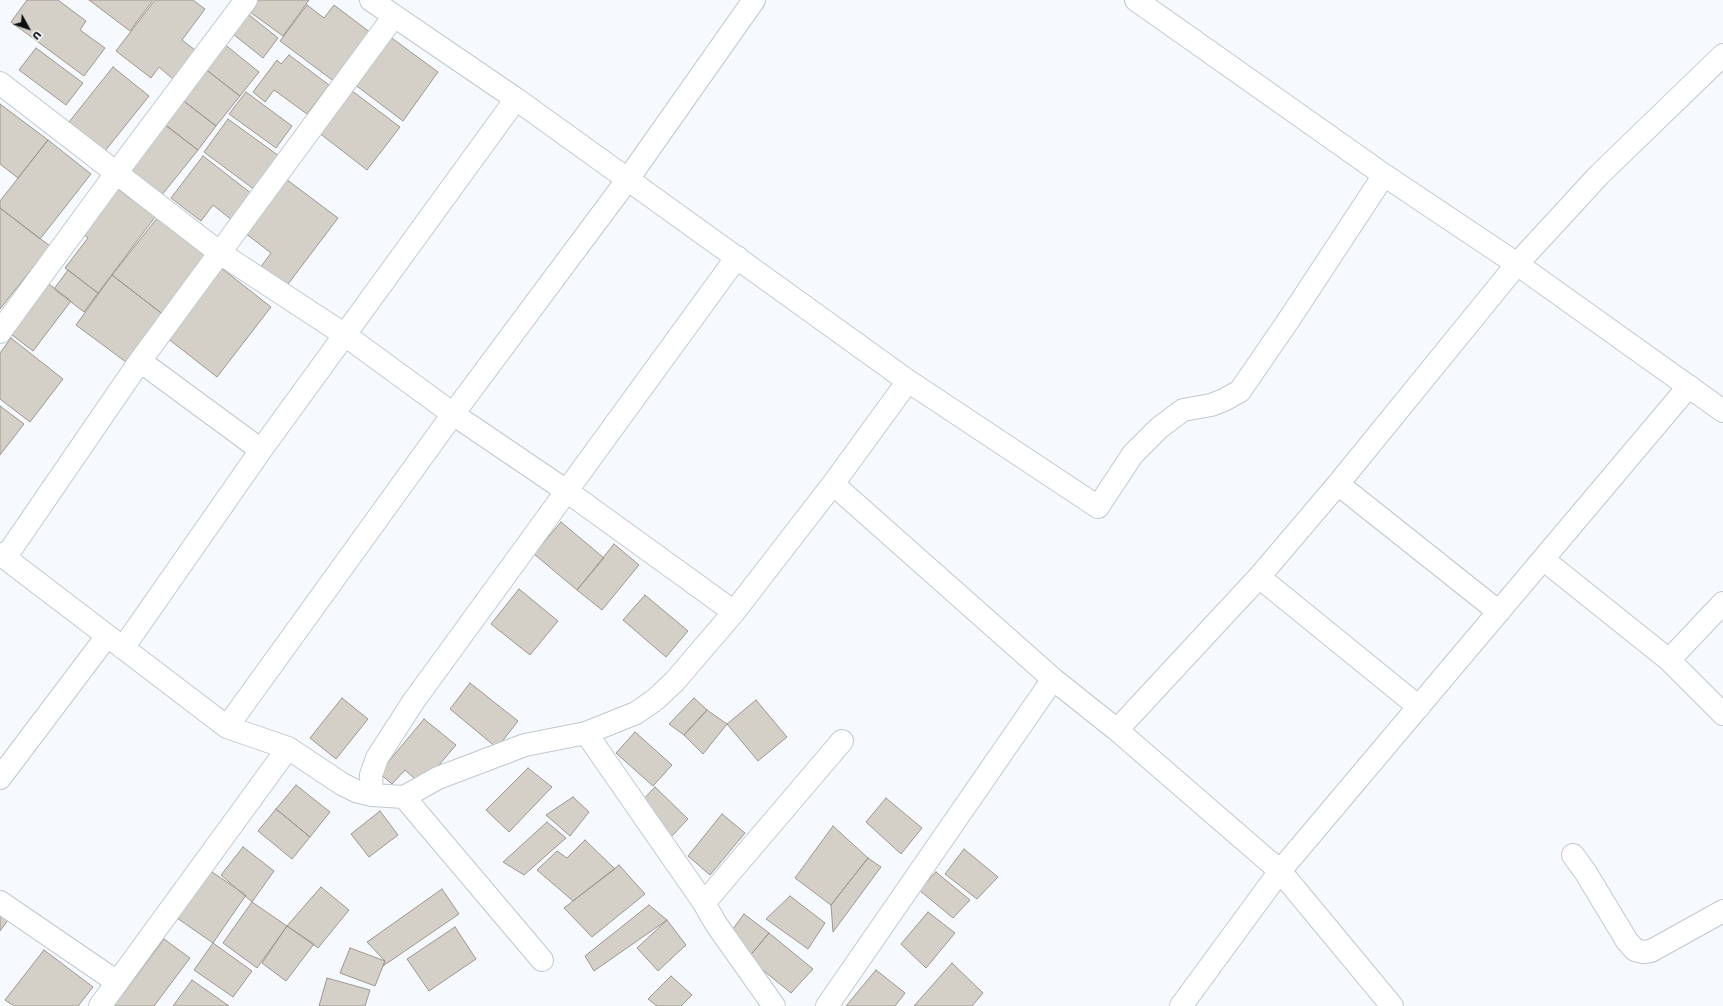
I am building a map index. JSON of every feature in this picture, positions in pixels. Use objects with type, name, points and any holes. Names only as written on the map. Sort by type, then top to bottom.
[{"type":"street","points":[[0,332],[117,172],[246,0]]},
{"type":"street","points":[[371,0],[516,99],[908,381],[1098,507],[1133,454],[1159,428],[1183,410],[1224,400],[1240,391],[1290,318],[1384,174]]},
{"type":"street","points":[[227,727],[453,414],[628,179],[754,0]]},
{"type":"street","points":[[1136,0],[1384,174],[1517,264],[1723,411]]},
{"type":"street","points":[[394,16],[140,361],[2,556],[227,727],[288,748],[356,792],[372,795],[404,796],[438,778],[525,745],[586,733],[636,713],[656,699],[675,682],[734,612],[833,484],[908,381]]},
{"type":"street","points":[[1116,730],[1259,577],[1338,484],[1517,264],[1598,175],[1723,55]]},
{"type":"street","points":[[0,83],[220,253],[345,336],[453,414],[568,492],[734,612]]},
{"type":"street","points":[[0,778],[115,642],[261,450],[516,99]]},
{"type":"street","points":[[372,795],[371,775],[377,758],[392,732],[568,492],[737,257]]},
{"type":"street","points":[[140,361],[261,450]]},
{"type":"street","points":[[1181,1006],[1280,871],[1544,560],[1689,386]]},
{"type":"street","points":[[833,484],[1053,679],[1116,730],[1280,871],[1392,1006]]},
{"type":"street","points":[[1338,484],[1499,612]]},
{"type":"street","points":[[1544,560],[1669,660],[1723,714]]},
{"type":"street","points":[[1259,577],[1419,707]]},
{"type":"street","points":[[1669,660],[1723,603]]},
{"type":"street","points":[[827,1006],[1053,679]]},
{"type":"street","points":[[586,733],[704,903],[716,924],[774,1006]]},
{"type":"street","points":[[704,903],[842,741]]},
{"type":"street","points":[[100,1006],[288,748]]},
{"type":"street","points":[[404,796],[542,960]]},
{"type":"street","points":[[1573,855],[1586,873],[1627,941],[1635,950],[1643,952],[1651,951],[1723,911]]},
{"type":"street","points":[[0,902],[117,982]]},
{"type":"building","points":[[27,0],[58,0],[86,21],[80,30],[105,48],[84,76],[11,22]]},
{"type":"building","points":[[89,0],[153,0],[130,31]]},
{"type":"building","points":[[155,0],[193,0],[205,9],[182,40],[195,50],[173,79],[159,67],[151,78],[116,51]]},
{"type":"building","points":[[248,0],[309,0],[283,36],[243,7]]},
{"type":"building","points":[[307,5],[324,18],[334,5],[371,33],[335,82],[280,41]]},
{"type":"building","points":[[243,10],[278,38],[263,58],[228,30]]},
{"type":"building","points":[[389,36],[438,72],[403,121],[354,84]]},
{"type":"building","points":[[218,39],[259,72],[240,96],[199,64]]},
{"type":"building","points":[[36,48],[83,83],[66,105],[19,70]]},
{"type":"building","points":[[289,55],[329,85],[307,114],[274,90],[265,102],[253,92],[277,60],[281,64]]},
{"type":"building","points":[[200,65],[240,96],[216,126],[176,95]]},
{"type":"building","points":[[113,67],[149,96],[105,151],[69,122]]},
{"type":"building","points":[[351,90],[400,127],[367,170],[318,132]]},
{"type":"building","points":[[246,92],[292,126],[276,148],[229,114]]},
{"type":"building","points":[[176,95],[216,126],[198,150],[157,119]]},
{"type":"building","points":[[0,104],[48,140],[18,178],[0,164]]},
{"type":"building","points":[[158,119],[198,150],[161,196],[125,167]]},
{"type":"building","points":[[228,119],[279,156],[255,190],[204,152]]},
{"type":"building","points":[[48,140],[91,174],[40,239],[0,208],[0,201]]},
{"type":"building","points":[[203,156],[252,194],[232,220],[213,205],[201,221],[171,198]]},
{"type":"building","points":[[286,179],[338,218],[285,288],[260,268],[271,253],[245,233]]},
{"type":"building","points":[[110,183],[155,217],[98,293],[65,268],[88,238],[76,229]]},
{"type":"building","points":[[0,208],[50,246],[0,309]]},
{"type":"building","points":[[158,217],[210,257],[165,316],[112,275]]},
{"type":"building","points":[[220,267],[271,307],[217,377],[166,337]]},
{"type":"building","points":[[68,270],[98,293],[84,312],[54,289]]},
{"type":"building","points":[[112,275],[165,316],[130,365],[76,325]]},
{"type":"building","points":[[45,281],[71,301],[33,351],[7,331]]},
{"type":"building","points":[[11,338],[63,379],[30,422],[0,399],[0,353]]},
{"type":"building","points":[[0,406],[24,424],[0,455]]},
{"type":"building","points":[[561,522],[604,558],[577,590],[534,554]]},
{"type":"building","points":[[614,544],[639,565],[602,610],[577,590]]},
{"type":"building","points":[[519,589],[558,621],[530,655],[491,624]]},
{"type":"building","points":[[645,595],[688,631],[666,657],[623,620]]},
{"type":"building","points":[[470,683],[518,721],[497,748],[450,709]]},
{"type":"building","points":[[342,698],[368,719],[336,759],[310,738]]},
{"type":"building","points":[[694,698],[707,710],[684,735],[669,724]]},
{"type":"building","points":[[756,700],[787,737],[758,761],[727,724]]},
{"type":"building","points":[[707,710],[727,724],[703,754],[684,735]]},
{"type":"building","points":[[424,719],[456,745],[422,785],[405,770],[392,784],[379,773]]},
{"type":"building","points":[[635,732],[672,765],[653,786],[616,753]]},
{"type":"building","points":[[528,768],[552,787],[509,832],[486,810]]},
{"type":"building","points":[[296,785],[330,812],[310,837],[276,809]]},
{"type":"building","points":[[655,787],[688,819],[671,837],[638,805]]},
{"type":"building","points":[[573,797],[589,812],[570,836],[546,815]]},
{"type":"building","points":[[886,798],[922,828],[901,854],[866,822]]},
{"type":"building","points":[[276,809],[310,837],[292,859],[258,831]]},
{"type":"building","points":[[380,811],[398,835],[369,857],[351,834]]},
{"type":"building","points":[[722,814],[745,833],[710,875],[688,856]]},
{"type":"building","points":[[547,822],[566,838],[524,875],[503,862]]},
{"type":"building","points":[[833,826],[868,858],[831,905],[795,878]]},
{"type":"building","points":[[585,840],[615,869],[573,901],[537,870],[557,851],[567,858]]},
{"type":"building","points":[[243,847],[274,871],[252,902],[221,875]]},
{"type":"building","points":[[964,849],[998,877],[977,899],[945,874]]},
{"type":"building","points":[[868,858],[881,867],[833,932],[831,905]]},
{"type":"building","points":[[619,865],[645,894],[592,937],[564,908]]},
{"type":"building","points":[[206,868],[246,895],[213,943],[174,916]]},
{"type":"building","points":[[936,872],[970,900],[953,918],[919,890]]},
{"type":"building","points":[[321,887],[349,910],[318,948],[287,926]]},
{"type":"building","points":[[442,889],[459,914],[383,966],[385,961],[367,942]]},
{"type":"building","points":[[790,896],[825,923],[808,949],[766,919]]},
{"type":"building","points":[[252,902],[287,926],[257,968],[223,943]]},
{"type":"building","points":[[649,905],[667,920],[594,971],[585,956]]},
{"type":"building","points":[[0,909],[11,916],[0,931]]},
{"type":"building","points":[[928,912],[955,933],[926,968],[901,944]]},
{"type":"building","points":[[744,914],[769,933],[748,958],[730,933]]},
{"type":"building","points":[[667,920],[686,945],[658,971],[637,948]]},
{"type":"building","points":[[287,926],[314,944],[286,981],[262,963]]},
{"type":"building","points":[[455,927],[476,959],[429,991],[407,959]]},
{"type":"building","points":[[769,933],[813,969],[791,993],[748,958]]},
{"type":"building","points":[[164,939],[190,958],[154,1006],[114,1006]]},
{"type":"building","points":[[213,943],[252,971],[233,997],[194,970]]},
{"type":"building","points":[[350,948],[385,961],[375,986],[340,973]]},
{"type":"building","points":[[44,950],[93,987],[78,1006],[14,1006],[5,1000]]},
{"type":"building","points":[[952,963],[983,993],[972,1006],[914,1006]]},
{"type":"building","points":[[876,970],[905,993],[895,1006],[846,1006]]},
{"type":"building","points":[[671,976],[692,995],[681,1006],[657,1006],[648,999]]},
{"type":"building","points":[[327,978],[370,990],[365,1006],[319,1006]]},
{"type":"building","points":[[192,980],[229,1006],[173,1006]]}]
